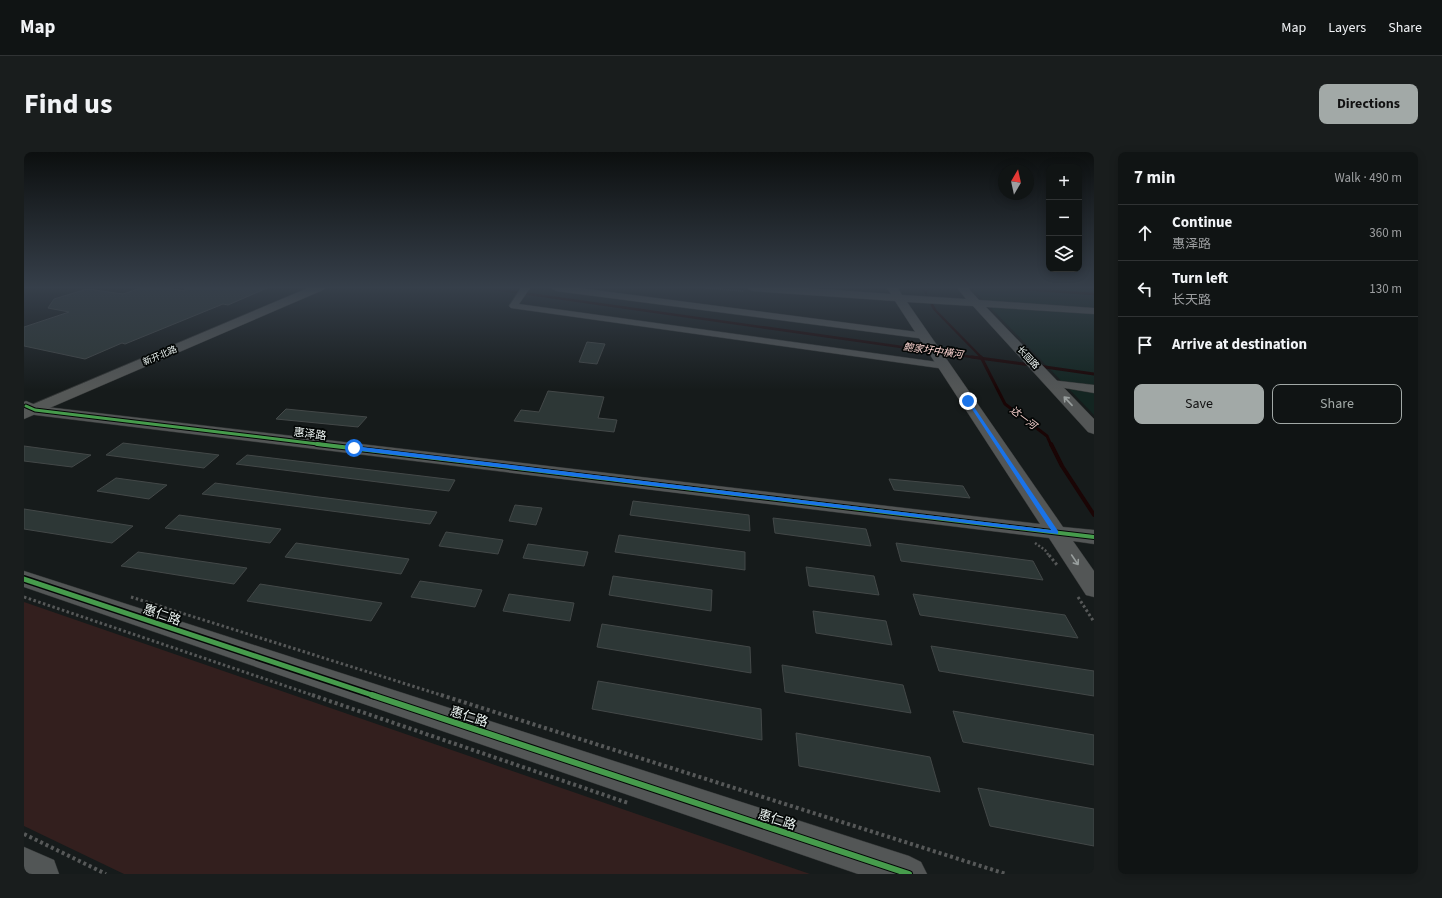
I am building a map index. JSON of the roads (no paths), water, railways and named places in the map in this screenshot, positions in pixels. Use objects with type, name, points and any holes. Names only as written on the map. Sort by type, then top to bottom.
[{"type":"main road","name":"新开北路","points":[[27,409],[231,322]]},
{"type":"main road","name":"新开北路","points":[[27,409],[238,322]]},
{"type":"main road","points":[[24,866],[40,874]]},
{"type":"street","points":[[722,322],[934,351]]},
{"type":"street","points":[[722,322],[934,351]]},
{"type":"street","points":[[914,322],[1094,589]]},
{"type":"street","name":"长固路","points":[[993,322],[1094,429]]},
{"type":"street","points":[[1046,378],[1094,389]]},
{"type":"street","name":"惠泽路","points":[[27,409],[1094,537]]},
{"type":"street","name":"惠仁路","points":[[24,579],[909,874]]},
{"type":"waterway","name":"鲍家圩中横河","points":[[724,322],[979,358]]},
{"type":"waterway","name":"达一河","points":[[946,322],[982,358]]},
{"type":"waterway","name":"鲍家圩中横河","points":[[972,357],[982,358]]},
{"type":"waterway","name":"鲍家圩中横河","points":[[982,358],[1031,365]]},
{"type":"waterway","name":"达一河","points":[[982,358],[1005,404],[1047,436],[1051,445]]},
{"type":"waterway","name":"鲍家圩中横河","points":[[1038,366],[1094,374]]},
{"type":"waterway","name":"达一河","points":[[1051,444],[1062,466],[1094,515]]}]
